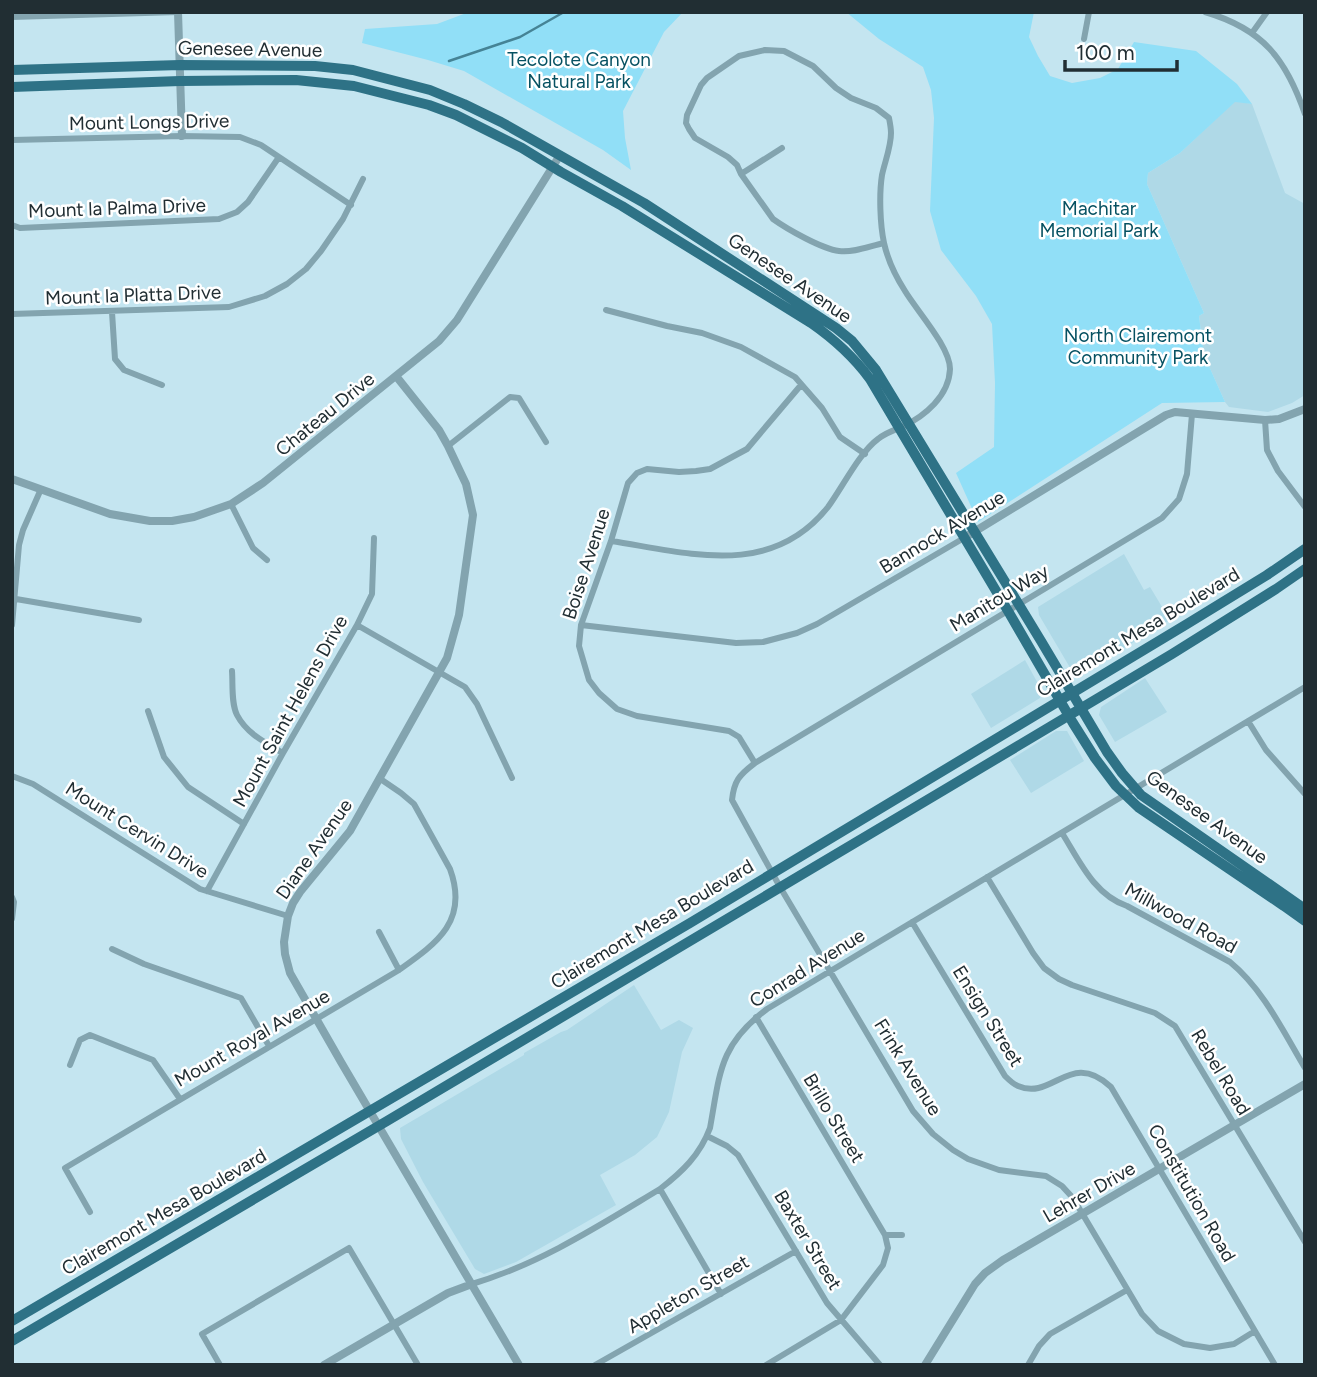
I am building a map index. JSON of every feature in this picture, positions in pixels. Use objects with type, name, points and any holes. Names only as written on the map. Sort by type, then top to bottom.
[{"type":"main road","name":"Genesee Avenue","points":[[12,70],[180,65],[315,66],[353,70],[430,90],[464,104],[644,203],[836,328],[867,357],[1112,760],[1135,789],[1305,909]]},
{"type":"main road","name":"Genesee Avenue","points":[[12,87],[296,80],[374,90],[429,105],[456,115],[522,148],[669,234],[828,335],[852,356],[863,370],[1068,715],[1095,758],[1125,796],[1305,922]]},
{"type":"main road","name":"Clairemont Mesa Boulevard","points":[[12,1321],[567,996],[1260,579],[1305,549]]},
{"type":"main road","name":"Clairemont Mesa Boulevard","points":[[12,1341],[1172,654],[1305,569]]},
{"type":"street","points":[[12,17],[178,12],[182,136]]},
{"type":"street","points":[[1084,39],[1089,12]]},
{"type":"street","points":[[1206,12],[1252,33],[1273,52],[1283,64],[1296,89],[1305,114]]},
{"type":"street","points":[[1252,33],[1267,12]]},
{"type":"street","points":[[611,541],[727,557],[769,549],[806,528],[826,509],[877,440],[920,416],[939,398],[948,382],[950,366],[944,348],[906,292],[892,267],[884,243],[881,218],[882,177],[891,133],[889,118],[876,108],[851,98],[813,66],[784,51],[765,50],[739,56],[707,78],[687,115],[686,123],[695,138],[737,165],[773,219],[824,247],[838,251],[884,243]]},
{"type":"street","name":"Mount Longs Drive","points":[[12,140],[240,136],[261,145],[351,205]]},
{"type":"street","points":[[741,174],[782,148]]},
{"type":"street","name":"Chateau Drive","points":[[12,479],[110,514],[150,521],[194,517],[231,504],[263,484],[439,341],[457,320],[561,155]]},
{"type":"street","name":"Mount la Palma Drive","points":[[12,225],[20,228],[219,219],[237,212],[248,202],[279,157]]},
{"type":"street","name":"Mount la Platta Drive","points":[[12,314],[229,307],[265,296],[306,269],[351,205],[363,179]]},
{"type":"street","points":[[606,310],[702,333],[741,347],[795,377],[822,408],[840,437],[865,454]]},
{"type":"street","points":[[113,312],[116,359],[124,370],[162,385]]},
{"type":"street","name":"Diane Avenue","points":[[396,376],[439,430],[466,484],[473,515],[459,615],[446,657],[350,831],[293,903],[288,916],[285,954],[290,973],[519,1365]]},
{"type":"street","name":"Boise Avenue","points":[[755,763],[739,737],[729,730],[637,716],[618,709],[599,693],[589,680],[579,646],[581,625],[628,483],[637,473],[647,469],[679,472],[710,468],[747,449],[801,384]]},
{"type":"street","points":[[448,446],[510,397],[520,398],[546,442]]},
{"type":"street","name":"Bannock Avenue","points":[[581,625],[736,643],[763,642],[797,633],[964,538],[1166,415],[1175,412],[1265,420],[1279,419],[1305,408]]},
{"type":"street","name":"Manitou Way","points":[[755,763],[1162,518],[1179,499],[1187,474],[1192,414]]},
{"type":"street","points":[[1265,420],[1267,450],[1278,471],[1305,507]]},
{"type":"street","points":[[12,625],[19,545],[41,489]]},
{"type":"street","points":[[231,504],[253,548],[267,559]]},
{"type":"street","name":"Mount Saint Helens Drive","points":[[207,891],[372,594],[374,538]]},
{"type":"street","points":[[16,599],[139,620]]},
{"type":"street","points":[[357,625],[465,687],[477,704],[512,778]]},
{"type":"street","points":[[232,671],[237,715],[252,734],[283,753]]},
{"type":"street","name":"Conrad Avenue","points":[[324,1365],[448,1293],[501,1276],[537,1260],[660,1189],[676,1177],[700,1150],[710,1128],[724,1058],[747,1024],[767,1009],[1305,687]]},
{"type":"street","points":[[148,711],[164,757],[188,787],[244,824]]},
{"type":"street","points":[[1248,721],[1266,750],[1305,794]]},
{"type":"street","name":"Frink Avenue","points":[[755,763],[740,774],[732,800],[780,887],[913,1111],[933,1134],[968,1159],[999,1170],[1046,1177],[1062,1186],[1073,1198],[1142,1314],[1158,1331],[1184,1344],[1210,1348],[1234,1344],[1255,1331]]},
{"type":"street","name":"Mount Cervin Drive","points":[[12,776],[33,784],[200,889],[288,916]]},
{"type":"street","name":"Mount Royal Avenue","points":[[90,1212],[65,1168],[399,970],[430,948],[448,927],[456,898],[450,869],[414,804],[379,778]]},
{"type":"street","name":"Millwood Road","points":[[1062,832],[1095,886],[1118,903],[1230,962],[1244,974],[1260,994],[1305,1068]]},
{"type":"street","name":"Rebel Road","points":[[987,877],[1044,968],[1072,985],[1156,1013],[1175,1026],[1305,1242]]},
{"type":"street","points":[[12,897],[12,919]]},
{"type":"street","name":"Ensign Street","points":[[912,922],[1005,1076],[1016,1086],[1029,1089],[1059,1079]]},
{"type":"street","points":[[379,932],[399,970]]},
{"type":"street","points":[[112,949],[145,964],[242,998],[269,1046]]},
{"type":"street","name":"Brillo Street","points":[[756,1017],[885,1235]]},
{"type":"street","points":[[70,1065],[80,1040],[90,1035],[153,1060],[180,1099]]},
{"type":"street","name":"Constitution Road","points":[[1059,1079],[1072,1073],[1091,1073],[1111,1087],[1275,1365]]},
{"type":"street","name":"Lehrer Drive","points":[[925,1365],[975,1284],[985,1273],[1305,1084]]},
{"type":"street","name":"Baxter Street","points":[[707,1136],[738,1155],[827,1303],[880,1365]]},
{"type":"street","points":[[660,1189],[721,1294]]},
{"type":"street","points":[[766,1365],[841,1320],[883,1265],[888,1248],[885,1235],[902,1235]]},
{"type":"street","points":[[220,1365],[202,1334],[349,1248],[418,1365]]},
{"type":"street","name":"Appleton Street","points":[[595,1365],[796,1251]]},
{"type":"street","points":[[1028,1365],[1050,1334],[1128,1290]]},
{"type":"shaded area","points":[[1235,101],[1252,104],[1285,193],[1305,204],[1305,395],[1268,412],[1229,407],[1225,402],[1204,355],[1199,316],[1204,313],[1147,184],[1148,173],[1180,153]]},
{"type":"shaded area","points":[[1124,554],[1144,590],[1150,587],[1170,620],[1081,674],[1072,671],[1039,615],[1038,607]]},
{"type":"shaded area","points":[[1025,660],[1041,689],[1040,698],[991,728],[971,694]]},
{"type":"shaded area","points":[[1145,678],[1167,712],[1115,742],[1099,715],[1101,707]]},
{"type":"shaded area","points":[[1056,731],[1067,731],[1084,761],[1031,793],[1010,760]]},
{"type":"shaded area","points":[[634,985],[661,1030],[679,1020],[693,1028],[682,1052],[669,1112],[657,1137],[635,1155],[600,1175],[616,1205],[516,1262],[484,1274],[475,1269],[423,1182],[401,1139],[400,1128],[567,1030]]},
{"type":"green space","name":"Tecolote Canyon Natural Park","points":[[469,12],[683,12],[664,32],[623,111],[631,170],[603,150],[464,71],[362,43],[365,29],[437,24]]},
{"type":"green space","points":[[846,12],[1034,12],[1029,37],[1050,76],[1072,83],[1100,78],[1118,69],[1134,42],[1196,51],[1237,84],[1252,104],[1235,102],[1180,153],[1148,173],[1147,184],[1204,313],[1199,316],[1204,355],[1225,402],[1162,403],[978,522],[956,473],[994,447],[992,324],[976,296],[941,250],[930,211],[934,118],[931,90],[923,67],[879,39]]},
{"type":"waterway","points":[[449,61],[520,37],[564,12]]},
{"type":"park label","name":"Machitar Memorial Park","points":[[1099,219]]},
{"type":"park label","name":"North Clairemont Community Park","points":[[1138,346]]}]
